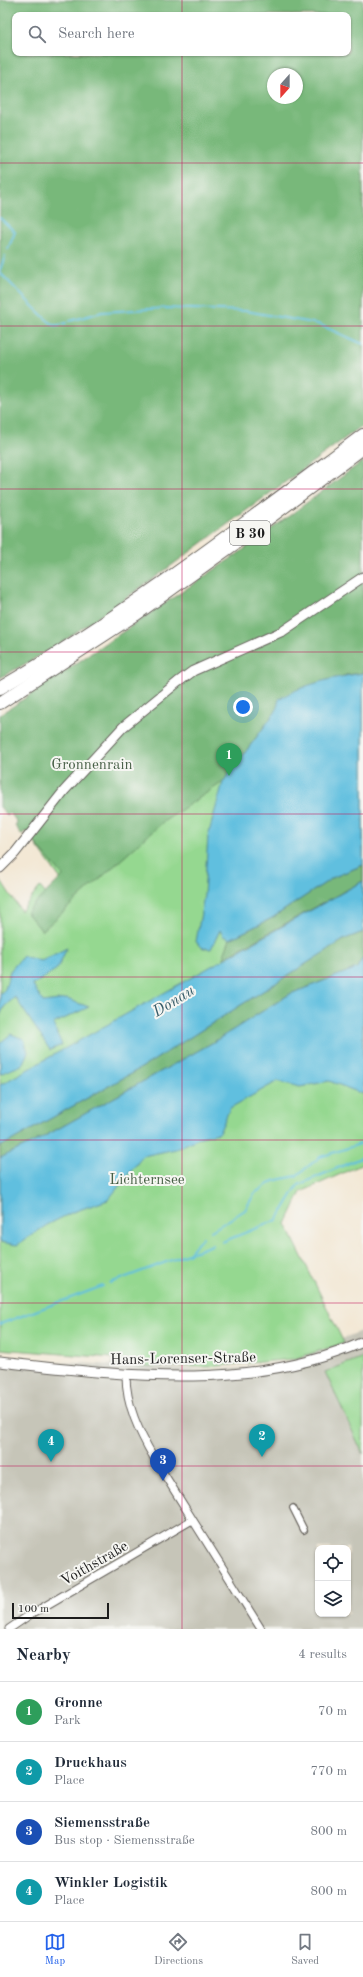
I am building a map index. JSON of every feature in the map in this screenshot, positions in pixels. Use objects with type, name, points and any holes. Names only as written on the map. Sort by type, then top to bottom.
[{"type":"highway","name":"B 30","points":[[0,688],[40,665],[152,590],[363,434]]},
{"type":"highway","name":"B 30","points":[[0,703],[135,616],[363,448]]},
{"type":"street","points":[[3,865],[64,791],[123,727],[178,682],[193,671],[283,631],[363,577]]},
{"type":"street","name":"Hans-Lorenser-Straße","points":[[0,1362],[126,1375],[241,1374],[270,1370],[318,1359],[363,1342]]},
{"type":"street","points":[[126,1375],[126,1385],[131,1410],[140,1433],[192,1520],[261,1629]]},
{"type":"street","points":[[292,1508],[304,1530]]},
{"type":"street","name":"Voithstraße","points":[[9,1629],[28,1616],[192,1520]]},
{"type":"shaded area","points":[[363,1330],[363,1629],[0,1629],[0,1356],[58,1362],[205,1370],[278,1366]]},
{"type":"green space","points":[[0,0],[363,0],[363,425],[153,579],[55,647],[0,678]]},
{"type":"green space","name":"Gronnenrain","points":[[363,461],[363,673],[346,675],[276,711],[223,782],[163,822],[42,931],[26,912],[63,876],[25,831],[22,835],[15,826],[17,822],[10,813],[7,815],[0,807],[0,715],[239,553]]},
{"type":"green space","points":[[363,585],[363,1164],[301,1192],[286,1224],[344,1343],[294,1359],[209,1367],[113,1366],[113,1358],[0,1349],[0,879],[21,911],[40,887],[51,900],[67,888],[34,842],[154,711]]},
{"type":"green space","points":[[363,865],[363,881],[223,958],[230,939],[272,918],[334,877]]},
{"type":"green space","points":[[363,932],[363,957],[357,968],[290,994],[212,1043],[38,1140],[0,1158],[0,1147],[148,1064],[345,939]]},
{"type":"green space","points":[[363,1357],[363,1454],[325,1372]]},
{"type":"water","points":[[363,673],[363,865],[334,877],[272,918],[230,939],[223,936],[220,930],[211,949],[203,948],[196,942],[204,895],[208,836],[223,782],[276,711],[279,699],[309,685]]},
{"type":"water","name":"Donau","points":[[363,881],[363,932],[345,939],[148,1064],[0,1147],[0,1085]]},
{"type":"water","points":[[67,948],[57,969],[33,985],[43,1002],[67,999],[89,1007],[53,1024],[62,1045],[50,1050],[15,997],[4,1007],[0,1016],[0,994],[5,989],[10,971],[23,956],[41,961]]},
{"type":"water","name":"Lichternsee","points":[[363,957],[363,1094],[329,1081],[300,1087],[278,1081],[230,1108],[219,1133],[201,1137],[176,1149],[143,1156],[108,1200],[73,1212],[47,1225],[17,1245],[0,1242],[0,1158],[38,1140],[212,1043],[290,994],[357,968]]},
{"type":"water","points":[[11,1034],[24,1039],[28,1052],[22,1065],[0,1074],[0,1043]]},
{"type":"waterway","points":[[0,218],[15,232],[8,249]]},
{"type":"waterway","points":[[0,270],[5,256]]},
{"type":"waterway","points":[[0,273],[50,323],[54,325],[66,323]]},
{"type":"waterway","points":[[70,321],[102,312],[166,308],[246,311],[318,324],[363,344]]},
{"type":"waterway","points":[[211,1231],[245,1210],[255,1193],[273,1181],[296,1176],[320,1157],[363,1143]]},
{"type":"waterway","points":[[222,1242],[277,1220],[298,1185],[363,1157]]},
{"type":"waterway","points":[[188,1254],[203,1237]]},
{"type":"waterway","points":[[110,1283],[212,1245]]},
{"type":"waterway","points":[[0,1324],[103,1286]]},
{"type":"place","name":"Gronne","points":[[229,776]]},
{"type":"place","name":"Druckhaus","points":[[262,1457]]},
{"type":"place","name":"Winkler Logistik","points":[[51,1462]]},
{"type":"place","name":"Siemensstraße","points":[[163,1481]]}]
